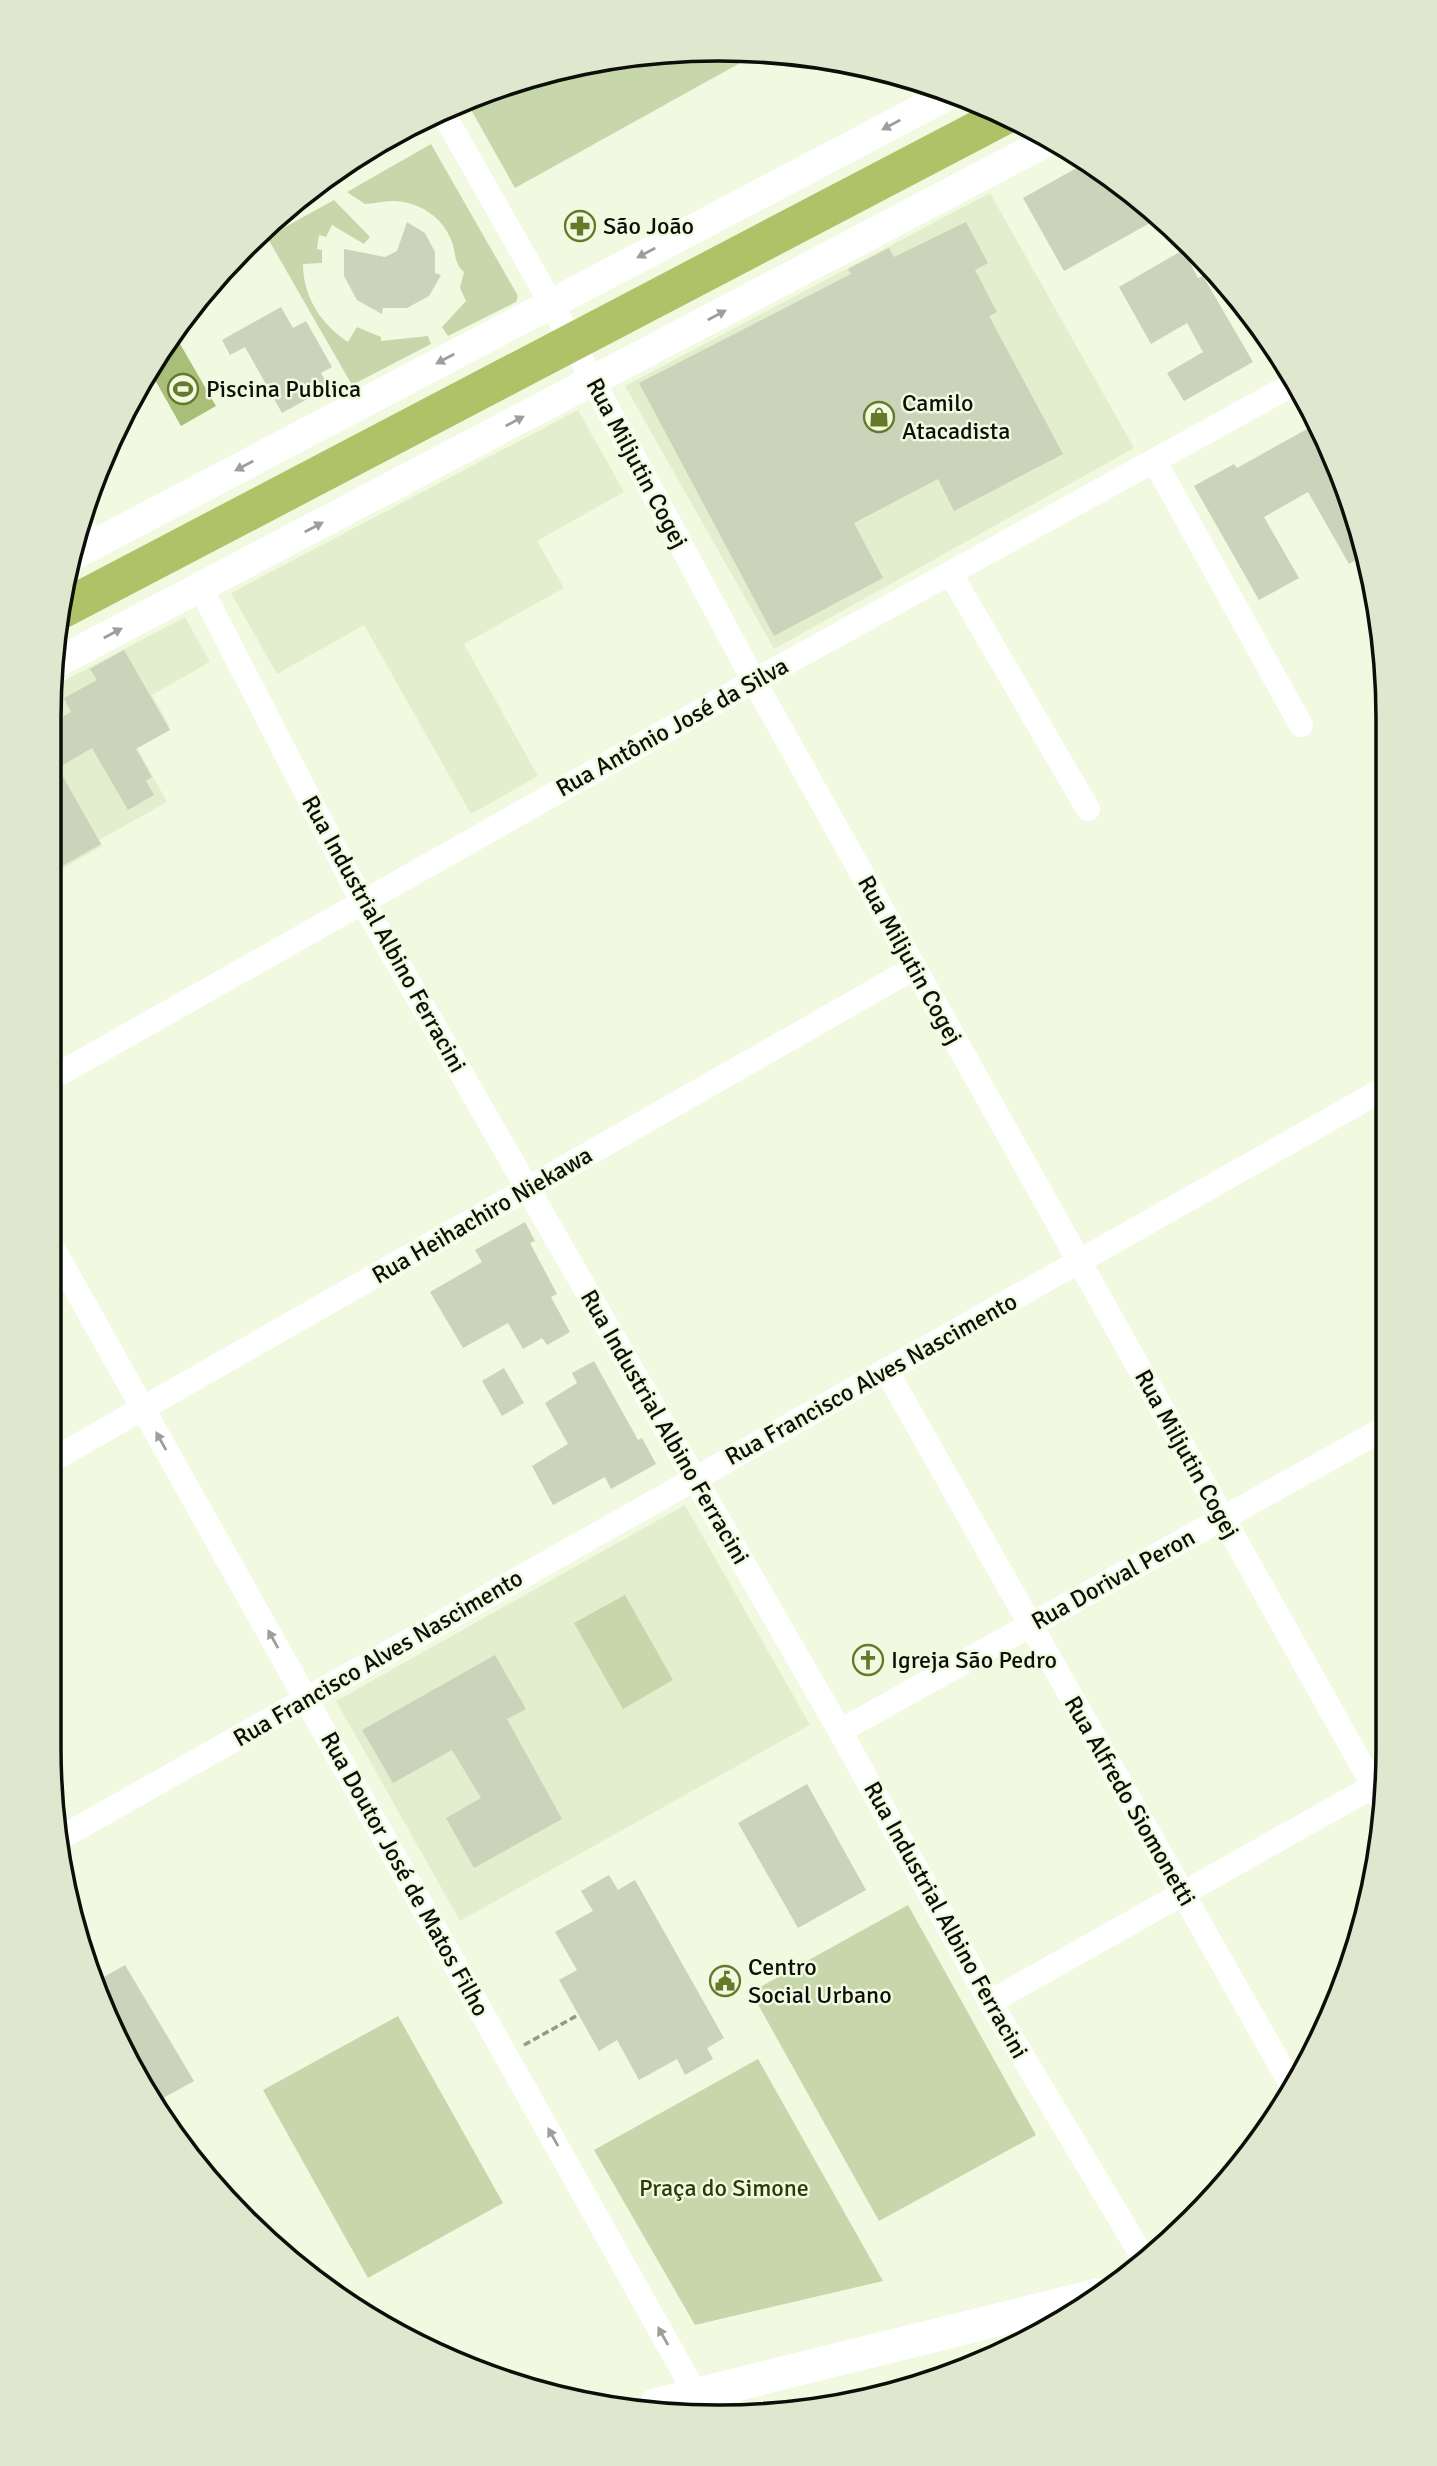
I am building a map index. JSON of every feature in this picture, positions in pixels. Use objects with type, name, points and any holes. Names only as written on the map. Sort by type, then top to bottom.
[{"type":"main road","points":[[72,604],[993,122]]},
{"type":"main road","points":[[698,2403],[1071,2302]]},
{"type":"street","points":[[87,539],[551,303],[939,100]]},
{"type":"street","name":"Rua Miljutin Cogej","points":[[447,120],[551,303],[754,681],[914,968],[1223,1518],[1375,1779]]},
{"type":"street","points":[[65,658],[1040,145]]},
{"type":"street","name":"Rua Antônio José da Silva","points":[[61,1073],[754,681],[1155,463],[1287,388]]},
{"type":"street","points":[[1155,463],[1301,724]]},
{"type":"street","points":[[950,573],[1088,809]]},
{"type":"street","name":"Rua Industrial Albino Ferracini","points":[[200,587],[362,901],[840,1731],[990,2001],[1140,2252]]},
{"type":"street","name":"Rua Heihachiro Niekawa","points":[[61,1455],[914,968]]},
{"type":"street","name":"Rua Francisco Alves Nascimento","points":[[67,1834],[1376,1093]]},
{"type":"street","name":"Rua Doutor José de Matos Filho","points":[[61,1263],[507,2056],[698,2403]]},
{"type":"street","name":"Rua Alfredo Siomonetti","points":[[886,1370],[1287,2077]]},
{"type":"street","name":"Rua Dorival Peron","points":[[840,1731],[1376,1433]]},
{"type":"street","points":[[990,2001],[1183,1893],[1374,1794]]},
{"type":"path","points":[[507,2056],[578,2015]]},
{"type":"shaded area","name":"Camilo Atacadista","points":[[990,193],[1134,448],[774,649],[625,386]]},
{"type":"shaded area","name":"Piscina Publica","points":[[179,343],[216,406],[181,426],[155,380]]},
{"type":"shaded area","points":[[578,410],[624,492],[537,541],[564,588],[464,644],[538,776],[471,814],[364,625],[277,674],[231,593]]},
{"type":"shaded area","points":[[185,617],[210,662],[152,695],[170,727],[136,746],[167,802],[99,840],[102,846],[61,870],[61,718],[63,681]]},
{"type":"shaded area","points":[[685,1505],[810,1725],[460,1921],[336,1701]]},
{"type":"green space","points":[[742,62],[515,188],[471,110],[507,96],[590,74],[676,63]]},
{"type":"green space","points":[[431,144],[518,296],[516,302],[448,336],[442,327],[466,301],[460,288],[464,272],[458,265],[452,242],[443,225],[429,212],[412,204],[392,201],[365,204],[347,192]]},
{"type":"green space","points":[[334,200],[370,237],[364,244],[332,225],[326,237],[319,235],[317,249],[322,250],[322,263],[303,264],[306,288],[315,309],[338,335],[348,342],[357,327],[381,337],[381,341],[428,336],[431,344],[352,385],[269,240],[278,231]]},
{"type":"green space","points":[[625,1595],[673,1680],[623,1709],[574,1623]]},
{"type":"green space","points":[[908,1905],[1036,2135],[879,2221],[751,1992]]},
{"type":"green space","points":[[398,2016],[503,2203],[368,2278],[263,2090]]},
{"type":"green space","name":"Praça do Simone","points":[[758,2059],[883,2281],[695,2325],[594,2150]]},
{"type":"building","points":[[1077,168],[1150,223],[1064,271],[1023,198]]},
{"type":"building","points":[[407,222],[425,233],[435,252],[435,273],[441,275],[429,296],[407,308],[383,308],[382,314],[357,300],[344,276],[344,249],[385,257],[397,251]]},
{"type":"building","name":"Camilo Atacadista","points":[[966,222],[988,263],[975,270],[997,312],[989,316],[1063,454],[954,511],[938,479],[854,523],[883,578],[774,636],[639,383],[851,274],[848,269],[889,248],[894,257]]},
{"type":"building","points":[[1180,251],[1198,278],[1203,276],[1253,362],[1184,401],[1167,373],[1203,352],[1187,323],[1151,344],[1119,287]]},
{"type":"building","points":[[281,307],[293,328],[306,321],[332,367],[321,373],[329,387],[282,413],[245,347],[230,355],[222,340]]},
{"type":"building","points":[[1308,428],[1341,507],[1356,560],[1349,564],[1308,492],[1264,517],[1299,578],[1259,600],[1194,486],[1234,464],[1237,468]]},
{"type":"building","points":[[124,650],[170,730],[136,749],[152,777],[146,781],[154,795],[128,810],[92,748],[61,766],[61,718],[71,712],[64,698],[97,680],[90,669]]},
{"type":"building","points":[[61,773],[101,844],[61,867]]},
{"type":"building","points":[[525,1222],[535,1241],[530,1243],[557,1294],[551,1297],[570,1332],[547,1345],[542,1338],[523,1349],[508,1323],[463,1348],[430,1292],[482,1262],[475,1250]]},
{"type":"building","points":[[594,1361],[638,1440],[642,1438],[656,1464],[611,1489],[605,1477],[553,1505],[532,1466],[568,1444],[545,1403],[577,1383],[572,1373]]},
{"type":"building","points":[[504,1368],[524,1403],[502,1416],[482,1381]]},
{"type":"building","points":[[495,1655],[526,1709],[507,1719],[562,1819],[474,1868],[446,1818],[481,1798],[452,1750],[393,1783],[362,1730]]},
{"type":"building","points":[[807,1784],[866,1890],[798,1928],[738,1823]]},
{"type":"building","points":[[609,1875],[618,1890],[635,1880],[724,2038],[707,2048],[713,2059],[685,2075],[677,2059],[639,2080],[617,2040],[599,2051],[559,1980],[577,1970],[555,1932],[593,1911],[581,1891]]},
{"type":"building","points":[[125,1965],[194,2081],[163,2098],[129,2038],[103,1978]]},
{"type":"place","name":"São João","points":[[580,226]]},
{"type":"place","name":"Piscina Publica","points":[[183,389]]},
{"type":"place","name":"Camilo Atacadista","points":[[879,417]]},
{"type":"place","name":"Igreja São Pedro","points":[[868,1660]]},
{"type":"place","name":"Centro Social Urbano","points":[[725,1981]]}]
